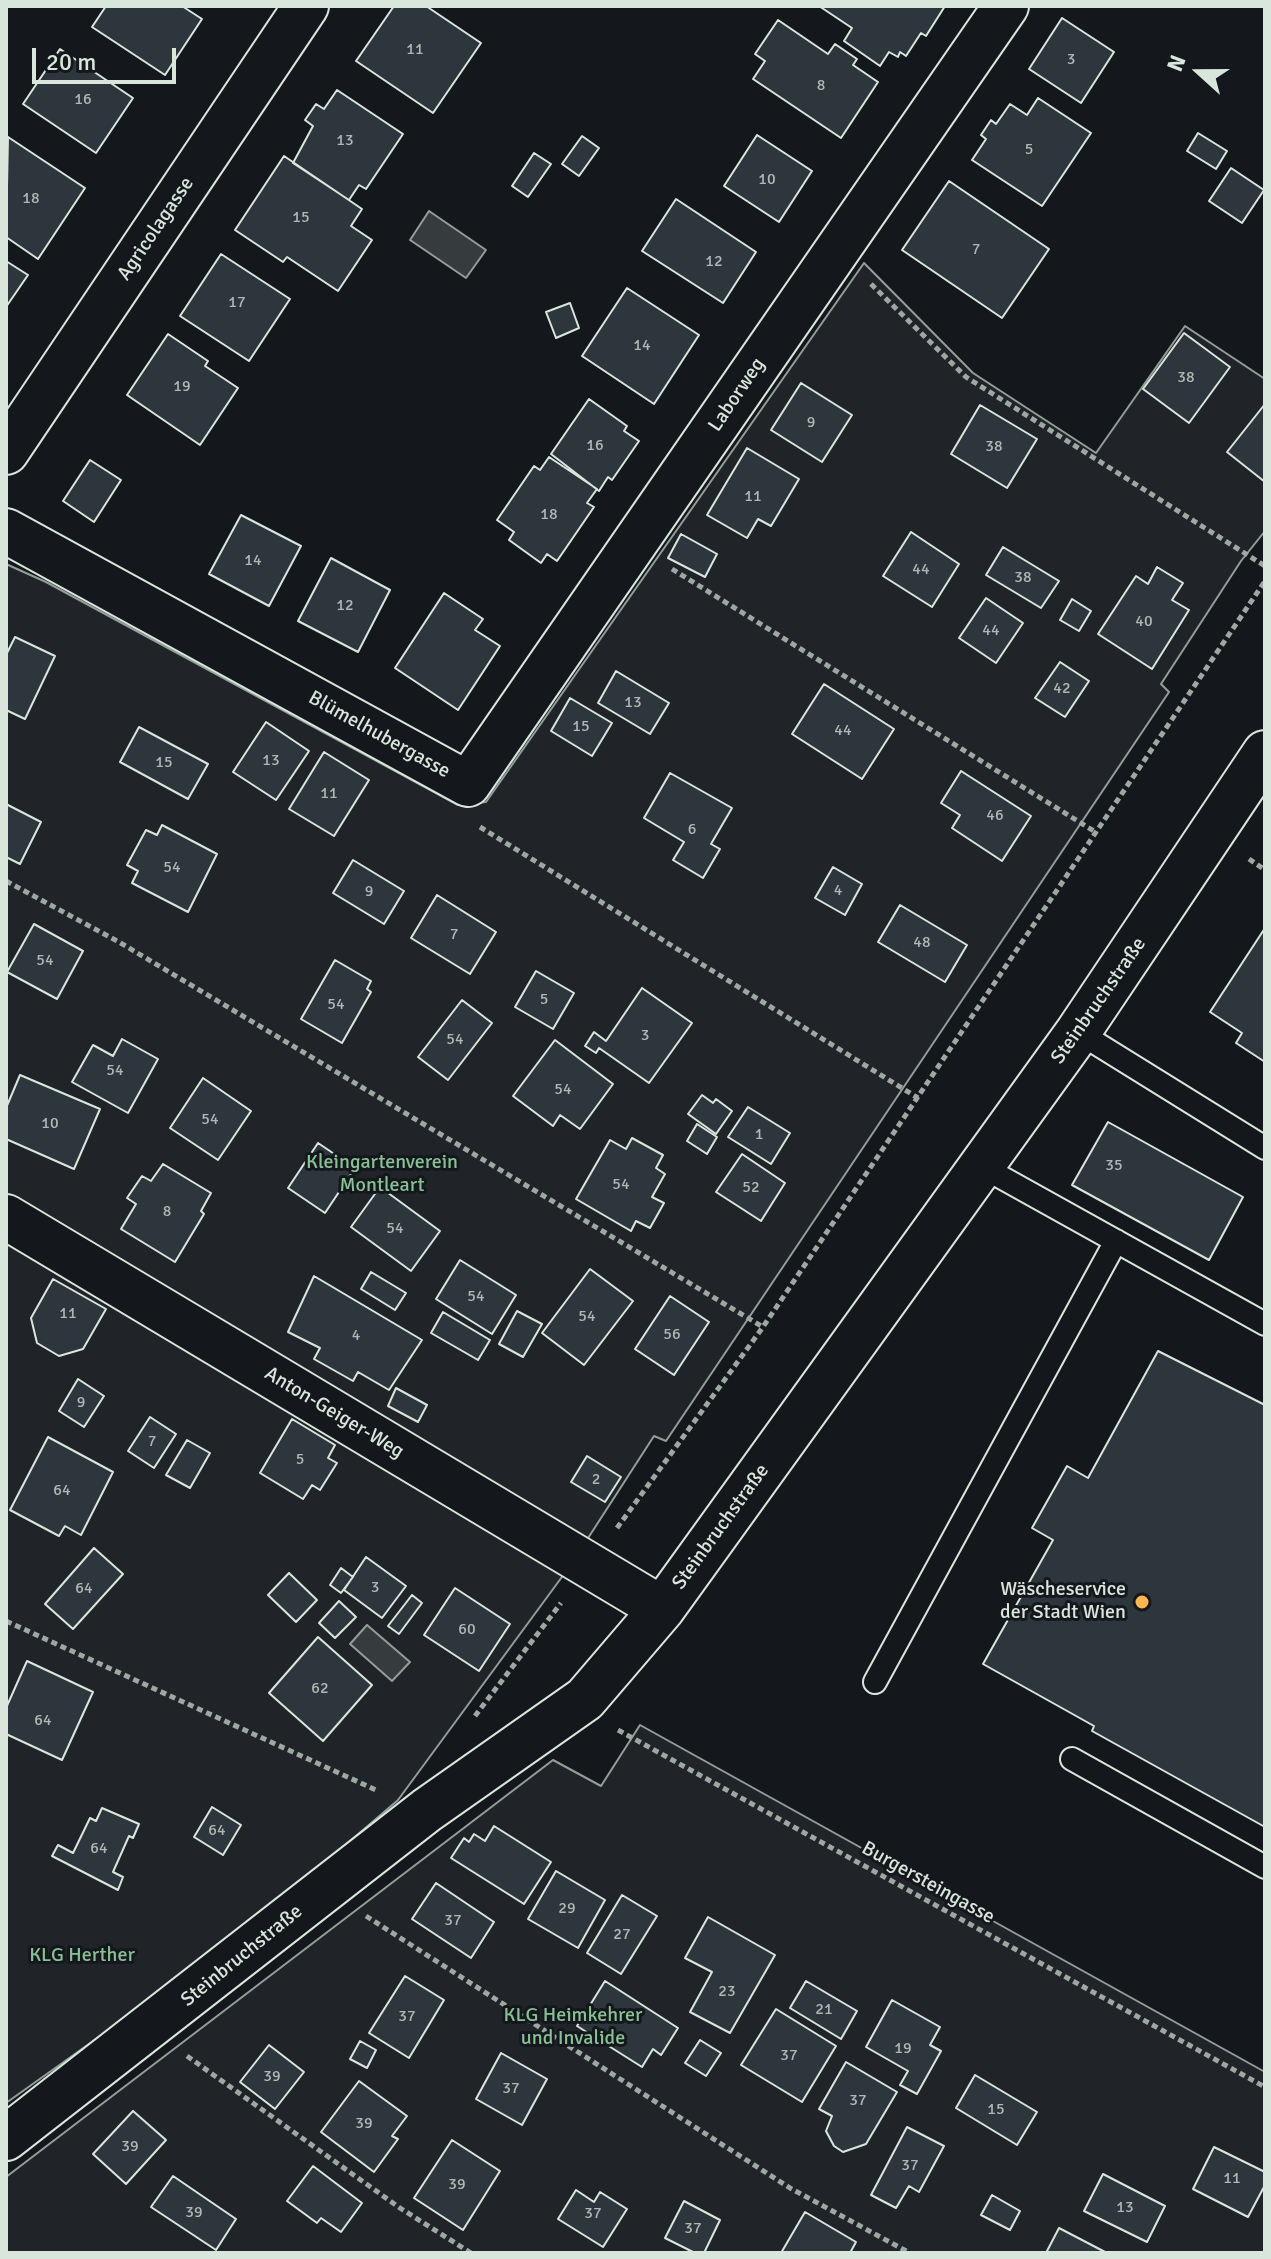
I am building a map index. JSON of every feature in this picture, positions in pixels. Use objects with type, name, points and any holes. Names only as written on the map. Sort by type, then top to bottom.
[{"type":"street","name":"Agricolagasse","points":[[6,452],[306,6]]},
{"type":"street","name":"Laborweg","points":[[468,784],[1006,6]]},
{"type":"street","name":"Blümelhubergasse","points":[[6,531],[468,784]]},
{"type":"street","name":"Steinbruchstraße","points":[[6,2138],[154,2027],[427,1810],[575,1707],[662,1609],[1078,1032],[1265,753]]},
{"type":"street","name":"Anton-Geiger-Weg","points":[[6,1217],[662,1609]]},
{"type":"lane","points":[[1078,1032],[1265,1148]]},
{"type":"lane","points":[[981,1166],[1265,1324]]},
{"type":"lane","points":[[875,1682],[1116,1241]]},
{"type":"lane","points":[[1072,1759],[1265,1867]]},
{"type":"path","points":[[837,249],[966,377],[1265,566]]},
{"type":"path","points":[[634,545],[1097,833]]},
{"type":"path","points":[[469,1724],[589,1566],[763,1327],[1265,581]]},
{"type":"path","name":"Blümelhubergasse","points":[[468,784],[470,821],[918,1098]]},
{"type":"path","points":[[6,881],[133,950],[763,1327]]},
{"type":"path","points":[[6,1621],[427,1810]]},
{"type":"path","name":"Burgersteingasse","points":[[575,1707],[1265,2087]]},
{"type":"path","points":[[325,1889],[790,2188],[910,2253]]},
{"type":"path","points":[[154,2027],[176,2048],[387,2199],[471,2253]]},
{"type":"green space","name":"Kleingartenverein Montleart","points":[[864,263],[973,373],[1096,453],[1185,326],[1265,379],[1265,531],[1241,561],[1161,684],[1169,692],[666,1441],[654,1436],[570,1566],[398,1800],[231,1943],[6,2103],[6,564],[46,582],[458,805],[486,802]]},
{"type":"green space","name":"KLG Heimkehrer und Invalide","points":[[640,1725],[1265,2072],[1265,2253],[6,2253],[6,2177],[553,1760],[601,1786]]},
{"type":"shaded area","points":[[429,211],[486,250],[466,278],[410,240]]},
{"type":"shaded area","points":[[367,1625],[410,1662],[392,1681],[350,1644]]},
{"type":"building","points":[[106,6],[182,6],[202,19],[165,75],[92,27]]},
{"type":"building","points":[[394,6],[426,6],[481,43],[433,113],[356,61]]},
{"type":"building","points":[[819,6],[945,6],[926,36],[921,33],[906,56],[900,52],[898,57],[889,52],[880,66],[844,41],[852,28]]},
{"type":"building","points":[[1062,18],[1114,52],[1081,103],[1029,69]]},
{"type":"building","points":[[778,20],[828,54],[835,44],[857,59],[853,65],[878,82],[841,138],[753,79],[765,61],[755,54]]},
{"type":"building","points":[[60,49],[133,98],[96,153],[23,104]]},
{"type":"building","points":[[337,90],[403,134],[366,189],[359,185],[349,200],[293,163],[313,126],[305,120],[316,104],[324,109]]},
{"type":"building","points":[[1038,98],[1091,133],[1042,206],[972,160],[986,139],[981,135],[991,120],[996,124],[1010,104],[1027,115]]},
{"type":"building","points":[[1198,133],[1227,151],[1216,169],[1187,151]]},
{"type":"building","points":[[757,135],[812,171],[779,222],[724,186]]},
{"type":"building","points":[[582,136],[599,148],[579,176],[562,164]]},
{"type":"building","points":[[8,137],[85,188],[38,259],[6,237]]},
{"type":"building","points":[[534,153],[551,164],[528,197],[512,186]]},
{"type":"building","points":[[284,156],[362,209],[351,226],[372,240],[338,291],[287,257],[283,262],[235,230]]},
{"type":"building","points":[[1231,168],[1264,190],[1242,223],[1209,201]]},
{"type":"building","points":[[949,181],[1049,249],[1002,318],[902,250]]},
{"type":"building","points":[[676,199],[756,252],[723,303],[642,251]]},
{"type":"building","points":[[221,254],[290,299],[249,361],[180,316]]},
{"type":"building","points":[[6,261],[28,275],[6,307]]},
{"type":"building","points":[[627,288],[699,335],[654,404],[582,356]]},
{"type":"building","points":[[570,303],[579,328],[556,338],[546,312]]},
{"type":"building","points":[[1184,333],[1230,367],[1189,423],[1143,389]]},
{"type":"building","points":[[168,334],[208,361],[205,366],[238,388],[200,445],[127,395]]},
{"type":"building","points":[[801,383],[852,415],[822,462],[771,430]]},
{"type":"building","points":[[589,399],[627,426],[624,431],[639,441],[612,480],[608,477],[599,491],[551,454]]},
{"type":"building","points":[[1265,404],[1265,482],[1227,452]]},
{"type":"building","points":[[980,405],[1037,439],[1007,488],[951,454]]},
{"type":"building","points":[[747,448],[799,479],[771,526],[758,519],[747,538],[707,515]]},
{"type":"building","points":[[549,457],[597,489],[587,503],[594,507],[557,561],[547,554],[541,563],[509,540],[514,532],[497,520],[534,466],[540,470]]},
{"type":"building","points":[[90,460],[121,480],[94,522],[63,501]]},
{"type":"building","points":[[241,515],[301,546],[269,606],[209,574]]},
{"type":"building","points":[[911,532],[959,564],[932,607],[883,576]]},
{"type":"building","points":[[681,534],[717,554],[705,577],[668,558]]},
{"type":"building","points":[[1003,547],[1059,581],[1041,608],[986,575]]},
{"type":"building","points":[[331,558],[390,590],[358,652],[298,621]]},
{"type":"building","points":[[1157,567],[1183,583],[1172,600],[1189,610],[1152,669],[1098,634],[1136,576],[1148,584]]},
{"type":"building","points":[[444,593],[483,619],[475,630],[500,646],[458,710],[395,668]]},
{"type":"building","points":[[986,598],[1023,623],[996,663],[959,638]]},
{"type":"building","points":[[1072,599],[1091,611],[1079,631],[1060,620]]},
{"type":"building","points":[[15,637],[55,656],[25,719],[6,710],[6,655]]},
{"type":"building","points":[[1060,662],[1089,681],[1065,717],[1035,698]]},
{"type":"building","points":[[616,671],[669,703],[650,734],[598,703]]},
{"type":"building","points":[[824,684],[894,729],[862,779],[792,734]]},
{"type":"building","points":[[570,698],[612,723],[592,756],[551,731]]},
{"type":"building","points":[[266,722],[309,751],[276,800],[233,772]]},
{"type":"building","points":[[139,727],[208,764],[188,799],[120,762]]},
{"type":"building","points":[[324,752],[369,780],[334,836],[289,809]]},
{"type":"building","points":[[961,771],[1031,816],[1002,861],[952,828],[960,815],[941,803]]},
{"type":"building","points":[[670,773],[732,808],[711,844],[720,849],[703,878],[673,860],[684,842],[644,818]]},
{"type":"building","points":[[6,804],[41,822],[20,864],[6,857]]},
{"type":"building","points":[[162,825],[217,854],[188,912],[132,883],[138,871],[127,865],[146,830],[157,835]]},
{"type":"building","points":[[353,860],[404,891],[384,924],[333,893]]},
{"type":"building","points":[[833,867],[862,884],[845,915],[815,898]]},
{"type":"building","points":[[437,895],[496,932],[470,974],[411,938]]},
{"type":"building","points":[[900,905],[967,945],[945,982],[878,942]]},
{"type":"building","points":[[34,924],[83,951],[57,999],[7,972]]},
{"type":"building","points":[[1265,928],[1265,1062],[1236,1043],[1242,1033],[1210,1012]]},
{"type":"building","points":[[335,960],[371,981],[367,989],[371,992],[342,1043],[301,1019]]},
{"type":"building","points":[[536,971],[574,993],[553,1029],[515,1007]]},
{"type":"building","points":[[642,988],[692,1023],[649,1083],[599,1048],[596,1053],[585,1046],[594,1032],[606,1041]]},
{"type":"building","points":[[462,1000],[492,1023],[448,1080],[418,1057]]},
{"type":"building","points":[[122,1039],[158,1059],[128,1113],[72,1082],[93,1045],[113,1056]]},
{"type":"building","points":[[555,1040],[613,1084],[580,1129],[560,1115],[553,1126],[513,1096]]},
{"type":"building","points":[[20,1075],[100,1109],[74,1169],[6,1139],[6,1108]]},
{"type":"building","points":[[203,1078],[251,1111],[218,1160],[170,1128]]},
{"type":"building","points":[[702,1095],[713,1103],[716,1099],[732,1111],[716,1134],[688,1114]]},
{"type":"building","points":[[748,1107],[790,1133],[771,1164],[728,1137]]},
{"type":"building","points":[[1108,1122],[1243,1197],[1209,1260],[1072,1185]]},
{"type":"building","points":[[697,1124],[717,1137],[707,1154],[687,1141]]},
{"type":"building","points":[[632,1138],[663,1155],[656,1168],[665,1174],[652,1197],[664,1203],[650,1228],[636,1221],[631,1231],[576,1199],[610,1140],[626,1149]]},
{"type":"building","points":[[318,1143],[355,1168],[325,1213],[288,1188]]},
{"type":"building","points":[[742,1154],[785,1183],[761,1221],[716,1192]]},
{"type":"building","points":[[163,1164],[211,1193],[201,1211],[204,1214],[175,1262],[121,1229],[136,1204],[127,1198],[142,1176],[151,1181]]},
{"type":"building","points":[[380,1187],[440,1231],[411,1271],[351,1227]]},
{"type":"building","points":[[460,1260],[516,1295],[492,1334],[436,1299]]},
{"type":"building","points":[[590,1269],[633,1301],[584,1365],[542,1333]]},
{"type":"building","points":[[371,1272],[406,1293],[395,1310],[361,1289]]},
{"type":"building","points":[[314,1276],[422,1340],[389,1390],[358,1372],[353,1381],[314,1359],[320,1348],[288,1332]]},
{"type":"building","points":[[53,1279],[106,1309],[83,1349],[59,1356],[37,1343],[31,1318]]},
{"type":"building","points":[[670,1296],[709,1322],[674,1375],[635,1349]]},
{"type":"building","points":[[517,1311],[542,1324],[523,1357],[499,1344]]},
{"type":"building","points":[[443,1312],[490,1340],[478,1360],[431,1333]]},
{"type":"building","name":"Wäscheservice der Stadt Wien","points":[[1158,1351],[1265,1405],[1265,1827],[1092,1731],[1094,1726],[983,1664],[1053,1540],[1032,1528],[1067,1466],[1088,1478]]},
{"type":"building","points":[[78,1379],[104,1396],[84,1427],[59,1411]]},
{"type":"building","points":[[396,1388],[427,1405],[418,1422],[388,1406]]},
{"type":"building","points":[[150,1417],[176,1434],[154,1468],[128,1451]]},
{"type":"building","points":[[292,1419],[335,1445],[328,1458],[337,1463],[320,1490],[312,1485],[303,1499],[260,1473]]},
{"type":"building","points":[[48,1437],[113,1472],[81,1535],[65,1526],[59,1536],[10,1510]]},
{"type":"building","points":[[187,1440],[210,1453],[190,1488],[166,1475]]},
{"type":"building","points":[[587,1456],[621,1477],[605,1502],[571,1482]]},
{"type":"building","points":[[94,1548],[123,1574],[73,1629],[45,1604]]},
{"type":"building","points":[[366,1557],[406,1586],[382,1618],[344,1590]]},
{"type":"building","points":[[341,1568],[353,1577],[341,1593],[330,1585]]},
{"type":"building","points":[[289,1573],[317,1600],[296,1622],[268,1595]]},
{"type":"building","points":[[455,1588],[510,1624],[479,1671],[424,1635]]},
{"type":"building","points":[[412,1595],[422,1603],[399,1634],[388,1626]]},
{"type":"building","points":[[339,1601],[356,1617],[335,1638],[319,1623]]},
{"type":"building","points":[[318,1637],[372,1685],[323,1741],[269,1693]]},
{"type":"building","points":[[27,1661],[93,1692],[62,1760],[6,1734],[6,1708]]},
{"type":"building","points":[[212,1807],[241,1825],[223,1855],[194,1837]]},
{"type":"building","points":[[102,1808],[139,1824],[133,1838],[129,1836],[113,1872],[123,1877],[118,1890],[52,1856],[58,1845],[73,1853],[90,1818],[96,1821]]},
{"type":"building","points":[[494,1826],[551,1862],[524,1904],[451,1858],[464,1838],[469,1842],[474,1834],[485,1841]]},
{"type":"building","points":[[556,1871],[605,1900],[578,1948],[528,1919]]},
{"type":"building","points":[[436,1883],[494,1922],[471,1958],[412,1919]]},
{"type":"building","points":[[622,1895],[657,1916],[621,1974],[587,1953]]},
{"type":"building","points":[[708,1917],[775,1955],[730,2033],[690,2012],[712,1972],[685,1958]]},
{"type":"building","points":[[405,1976],[444,2000],[409,2058],[369,2033]]},
{"type":"building","points":[[605,1981],[678,2028],[661,2055],[653,2049],[642,2067],[577,2026]]},
{"type":"building","points":[[806,1981],[857,2011],[841,2039],[790,2008]]},
{"type":"building","points":[[892,2000],[940,2027],[930,2045],[941,2051],[917,2094],[900,2085],[908,2071],[866,2047]]},
{"type":"building","points":[[776,2009],[836,2046],[802,2102],[741,2065]]},
{"type":"building","points":[[700,2040],[721,2053],[706,2076],[685,2063]]},
{"type":"building","points":[[360,2041],[376,2050],[367,2068],[350,2059]]},
{"type":"building","points":[[269,2045],[304,2072],[275,2109],[240,2082]]},
{"type":"building","points":[[501,2053],[547,2079],[522,2125],[476,2099]]},
{"type":"building","points":[[846,2062],[897,2092],[866,2144],[843,2152],[834,2146],[826,2131],[832,2116],[819,2109]]},
{"type":"building","points":[[975,2075],[1037,2112],[1017,2145],[956,2108]]},
{"type":"building","points":[[359,2081],[407,2116],[392,2136],[398,2139],[374,2172],[321,2132]]},
{"type":"building","points":[[133,2111],[166,2140],[126,2184],[93,2154]]},
{"type":"building","points":[[907,2127],[944,2146],[919,2192],[909,2186],[896,2208],[871,2195]]},
{"type":"building","points":[[452,2140],[500,2171],[463,2230],[414,2198]]},
{"type":"building","points":[[1214,2147],[1265,2172],[1265,2185],[1248,2217],[1193,2189]]},
{"type":"building","points":[[313,2166],[362,2203],[341,2232],[321,2218],[317,2223],[287,2201]]},
{"type":"building","points":[[1103,2174],[1165,2206],[1147,2242],[1084,2211]]},
{"type":"building","points":[[173,2176],[236,2219],[216,2250],[151,2207]]},
{"type":"building","points":[[576,2190],[594,2202],[600,2192],[627,2209],[603,2247],[558,2219]]},
{"type":"building","points":[[992,2195],[1020,2211],[1010,2230],[981,2215]]},
{"type":"building","points":[[684,2201],[720,2220],[704,2253],[695,2253],[665,2238]]},
{"type":"building","points":[[805,2212],[856,2242],[850,2253],[781,2253]]},
{"type":"building","points":[[1059,2228],[1107,2253],[1046,2253]]},
{"type":"place","name":"Wäscheservice der Stadt Wien","points":[[1142,1602]]},
{"type":"park label","name":"KLG Herther","points":[[82,1956]]}]
